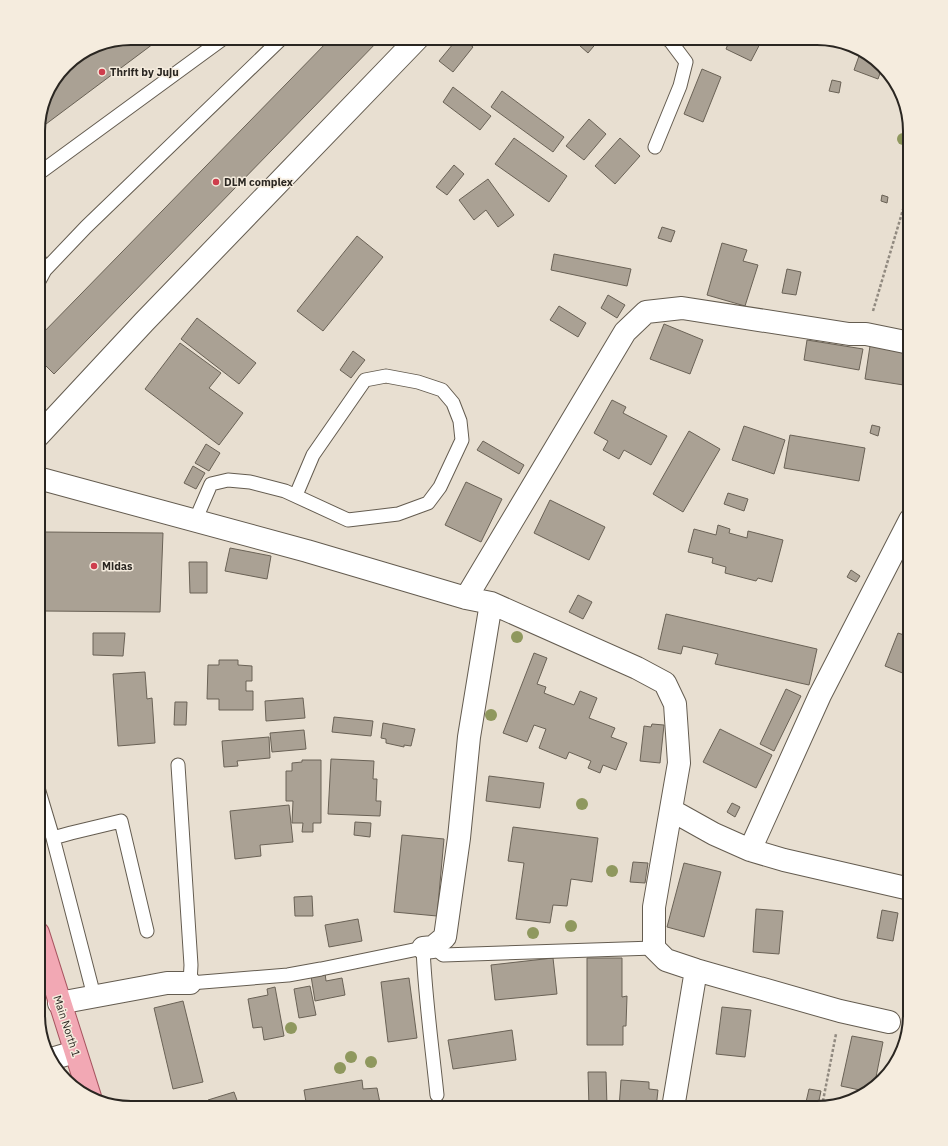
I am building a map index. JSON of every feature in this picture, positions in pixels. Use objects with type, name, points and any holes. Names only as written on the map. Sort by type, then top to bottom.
[{"type":"main road","name":"Main North 1","points":[[45,955],[88,1090]]},
{"type":"street","points":[[45,428],[149,316],[411,45]]},
{"type":"street","points":[[466,598],[625,332],[646,312],[682,308],[849,334],[866,334],[903,342]]},
{"type":"street","points":[[45,483],[308,551],[466,598],[491,603],[637,668],[666,683],[675,704],[679,762],[654,907],[654,948],[666,960],[696,970],[840,1012],[889,1022]]},
{"type":"street","points":[[750,850],[820,694],[903,534]]},
{"type":"street","points":[[428,947],[445,938],[459,838],[468,737],[491,603]]},
{"type":"street","points":[[671,810],[714,834],[750,850],[784,860],[903,887]]},
{"type":"street","points":[[674,1101],[696,970]]},
{"type":"street","points":[[60,1003],[167,983],[190,983]]},
{"type":"street","points":[[56,1057],[75,1052]]},
{"type":"lane","points":[[45,169],[214,45]]},
{"type":"lane","points":[[45,270],[92,221],[275,45]]},
{"type":"lane","points":[[655,147],[680,86],[686,62],[673,45]]},
{"type":"lane","points":[[195,521],[211,484],[228,480],[250,482],[286,491],[348,520],[398,514],[428,503],[440,487],[462,440],[460,421],[454,403],[442,390],[418,382],[386,376],[365,380],[314,455],[296,495]]},
{"type":"lane","points":[[178,765],[191,965],[190,983],[288,975],[428,947],[443,955],[654,948]]},
{"type":"lane","points":[[45,811],[94,996]]},
{"type":"lane","points":[[53,838],[122,821],[147,931]]},
{"type":"lane","points":[[428,947],[424,987],[431,1028],[437,1095]]},
{"type":"path","points":[[866,334],[903,206]]},
{"type":"path","points":[[823,1101],[840,1012]]},
{"type":"building","points":[[125,45],[152,45],[45,125],[48,109],[56,88],[70,70],[83,59],[114,47]]},
{"type":"building","name":"DLM complex","points":[[324,45],[374,45],[54,374],[45,365],[45,331]]},
{"type":"building","points":[[452,45],[471,45],[473,47],[453,72],[439,61]]},
{"type":"building","points":[[579,45],[595,45],[588,53]]},
{"type":"building","points":[[728,45],[759,45],[751,61],[726,49]]},
{"type":"building","points":[[855,54],[860,56],[880,72],[878,79],[854,70],[859,56]]},
{"type":"building","points":[[702,69],[721,77],[703,122],[684,114]]},
{"type":"building","points":[[832,80],[841,82],[839,93],[829,91]]},
{"type":"building","points":[[453,87],[491,116],[480,130],[443,102]]},
{"type":"building","points":[[502,91],[564,137],[553,152],[491,107]]},
{"type":"building","points":[[589,119],[606,134],[584,160],[566,146]]},
{"type":"building","points":[[514,138],[567,176],[549,202],[495,164]]},
{"type":"building","points":[[620,138],[640,156],[615,184],[595,166]]},
{"type":"building","points":[[454,165],[464,174],[447,195],[436,187]]},
{"type":"building","points":[[488,179],[514,215],[498,227],[486,210],[474,220],[459,200]]},
{"type":"building","points":[[882,195],[888,197],[887,203],[881,201]]},
{"type":"building","points":[[662,227],[675,231],[671,242],[658,238]]},
{"type":"building","points":[[357,236],[383,257],[323,331],[297,311]]},
{"type":"building","points":[[722,243],[747,250],[743,261],[758,265],[745,306],[707,295]]},
{"type":"building","points":[[554,254],[631,269],[627,286],[551,270]]},
{"type":"building","points":[[787,269],[801,272],[796,295],[782,293]]},
{"type":"building","points":[[608,295],[625,305],[617,318],[601,308]]},
{"type":"building","points":[[559,306],[586,323],[578,337],[550,320]]},
{"type":"building","points":[[197,318],[256,363],[239,384],[181,339]]},
{"type":"building","points":[[664,324],[703,340],[690,374],[650,359]]},
{"type":"building","points":[[807,340],[863,349],[859,370],[804,360]]},
{"type":"building","points":[[180,343],[221,373],[209,388],[243,413],[219,445],[145,389]]},
{"type":"building","points":[[870,346],[903,352],[903,385],[865,379]]},
{"type":"building","points":[[353,351],[365,360],[351,378],[340,370]]},
{"type":"building","points":[[612,400],[626,407],[623,413],[667,436],[651,465],[624,450],[619,459],[603,450],[608,441],[594,433]]},
{"type":"building","points":[[872,425],[880,427],[878,436],[870,433]]},
{"type":"building","points":[[744,426],[785,440],[774,474],[732,460]]},
{"type":"building","points":[[689,431],[720,449],[683,512],[653,494]]},
{"type":"building","points":[[790,435],[865,448],[859,481],[784,468]]},
{"type":"building","points":[[483,441],[524,465],[519,474],[477,450]]},
{"type":"building","points":[[206,444],[220,453],[209,471],[195,463]]},
{"type":"building","points":[[193,466],[205,473],[196,489],[184,483]]},
{"type":"building","points":[[466,482],[502,499],[481,542],[445,525]]},
{"type":"building","points":[[728,493],[748,499],[744,511],[724,504]]},
{"type":"building","points":[[550,500],[605,527],[589,560],[534,533]]},
{"type":"building","points":[[718,525],[730,529],[729,533],[747,538],[748,531],[783,540],[772,582],[758,578],[756,581],[725,573],[726,567],[712,563],[713,558],[688,552],[694,529],[716,535]]},
{"type":"building","points":[[45,532],[163,533],[160,612],[45,611]]},
{"type":"building","points":[[230,548],[271,556],[267,579],[225,571]]},
{"type":"building","points":[[189,562],[207,562],[207,593],[190,593]]},
{"type":"building","points":[[851,570],[860,576],[856,582],[847,577]]},
{"type":"building","points":[[578,595],[592,602],[583,619],[569,612]]},
{"type":"building","points":[[666,614],[817,649],[809,685],[715,664],[718,654],[683,646],[681,654],[658,649]]},
{"type":"building","points":[[93,633],[125,633],[123,656],[93,655]]},
{"type":"building","points":[[898,633],[903,635],[903,673],[885,666]]},
{"type":"building","points":[[534,653],[547,658],[537,684],[546,687],[544,693],[574,705],[580,691],[597,698],[589,718],[615,728],[611,737],[627,743],[616,770],[603,765],[600,773],[588,768],[591,761],[569,752],[566,759],[539,748],[546,729],[534,725],[527,742],[503,733]]},
{"type":"building","points":[[219,660],[238,660],[238,665],[252,666],[252,681],[246,681],[246,691],[253,691],[253,710],[219,710],[219,699],[207,699],[208,665],[219,665]]},
{"type":"building","points":[[145,672],[147,699],[152,698],[155,743],[118,746],[113,674]]},
{"type":"building","points":[[786,689],[801,696],[774,751],[760,744]]},
{"type":"building","points":[[303,698],[305,718],[266,721],[265,701]]},
{"type":"building","points":[[175,702],[187,702],[186,725],[174,725]]},
{"type":"building","points":[[334,717],[373,721],[371,736],[332,732]]},
{"type":"building","points":[[383,723],[415,729],[411,746],[404,745],[404,747],[386,743],[386,739],[381,738]]},
{"type":"building","points":[[652,724],[664,725],[660,763],[640,761],[644,726],[651,727]]},
{"type":"building","points":[[720,729],[772,755],[756,788],[703,762]]},
{"type":"building","points":[[304,730],[306,749],[272,752],[270,733]]},
{"type":"building","points":[[269,737],[270,758],[237,761],[238,766],[224,767],[222,741]]},
{"type":"building","points":[[331,759],[374,761],[373,779],[377,779],[376,801],[381,801],[380,816],[328,814]]},
{"type":"building","points":[[302,760],[321,760],[321,823],[313,823],[313,832],[302,832],[303,823],[292,823],[293,801],[286,801],[286,771],[292,771],[292,763],[302,762]]},
{"type":"building","points":[[489,776],[544,783],[540,808],[486,801]]},
{"type":"building","points":[[732,803],[740,807],[735,817],[727,812]]},
{"type":"building","points":[[289,805],[293,842],[260,845],[261,856],[235,859],[230,811]]},
{"type":"building","points":[[355,822],[371,823],[370,837],[354,835]]},
{"type":"building","points":[[513,827],[598,838],[592,882],[571,879],[567,906],[553,905],[550,923],[516,919],[524,863],[508,861]]},
{"type":"building","points":[[402,835],[444,839],[437,916],[394,912]]},
{"type":"building","points":[[633,862],[648,863],[645,883],[630,882]]},
{"type":"building","points":[[684,863],[721,872],[704,937],[667,927]]},
{"type":"building","points":[[312,896],[313,916],[295,916],[294,897]]},
{"type":"building","points":[[756,909],[783,911],[779,954],[753,952]]},
{"type":"building","points":[[882,910],[898,913],[893,941],[877,938]]},
{"type":"building","points":[[358,919],[362,941],[329,947],[325,925]]},
{"type":"building","points":[[553,958],[557,994],[495,1000],[491,965]]},
{"type":"building","points":[[587,958],[622,958],[622,997],[627,996],[626,1026],[623,1026],[623,1045],[587,1045]]},
{"type":"building","points":[[325,973],[326,981],[342,978],[345,995],[315,1001],[311,976]]},
{"type":"building","points":[[409,978],[417,1038],[388,1042],[381,982]]},
{"type":"building","points":[[310,986],[316,1015],[299,1018],[294,989]]},
{"type":"building","points":[[275,987],[284,1036],[264,1040],[262,1027],[253,1028],[248,999],[268,995],[267,989]]},
{"type":"building","points":[[183,1001],[203,1082],[173,1089],[154,1008]]},
{"type":"building","points":[[722,1007],[751,1010],[745,1057],[716,1054]]},
{"type":"building","points":[[512,1030],[516,1060],[453,1069],[448,1040]]},
{"type":"building","points":[[852,1036],[883,1042],[876,1078],[859,1090],[841,1086]]},
{"type":"building","points":[[588,1072],[606,1072],[607,1101],[589,1101]]},
{"type":"building","points":[[362,1080],[363,1089],[377,1088],[380,1101],[306,1101],[304,1090]]},
{"type":"building","points":[[621,1080],[649,1082],[649,1089],[658,1090],[657,1101],[620,1101]]},
{"type":"building","points":[[809,1089],[821,1091],[819,1101],[806,1101]]},
{"type":"building","points":[[234,1092],[237,1101],[208,1101]]},
{"type":"place","name":"Thrift by Juju","points":[[102,72]]},
{"type":"place","name":"DLM complex","points":[[216,182]]},
{"type":"place","name":"Midas","points":[[94,566]]}]
